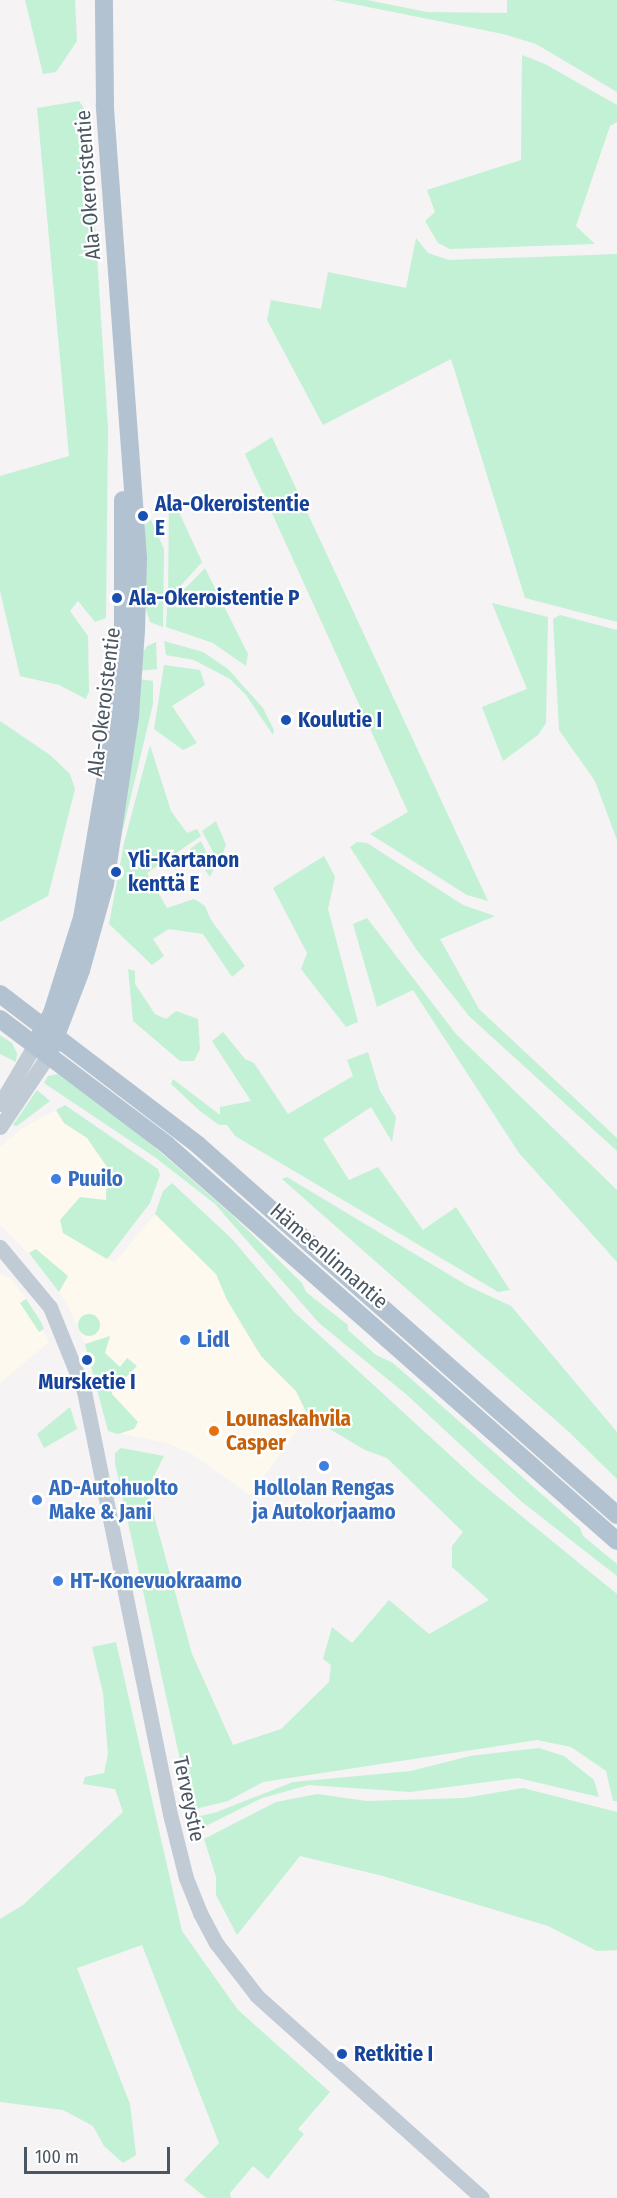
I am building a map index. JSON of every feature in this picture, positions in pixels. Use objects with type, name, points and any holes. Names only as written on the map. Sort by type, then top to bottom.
[{"type":"main road","name":"Ala-Okeroistentie","points":[[42,1048],[51,1031],[82,918],[116,718],[124,566],[123,367],[104,94],[104,0]]},
{"type":"main road","name":"Hämeenlinnantie","points":[[0,994],[198,1145],[617,1515]]},
{"type":"main road","name":"Hämeenlinnantie","points":[[0,1018],[167,1145],[617,1541]]},
{"type":"main road","points":[[0,1104],[42,1048]]},
{"type":"main road","points":[[0,1127],[42,1048]]},
{"type":"main road","name":"Terveystie","points":[[0,1239],[16,1253],[44,1298],[71,1351],[84,1391],[171,1818],[186,1878],[200,1913],[232,1966],[257,1996],[482,2198]]},
{"type":"main road","name":"Terveystie","points":[[0,1247],[44,1298]]},
{"type":"main road","name":"Terveystie","points":[[0,1257],[44,1298]]},
{"type":"shaded area","points":[[56,1110],[64,1123],[87,1138],[107,1166],[106,1200],[91,1251],[115,1262],[155,1214],[216,1274],[242,1326],[261,1356],[296,1391],[308,1416],[250,1495],[192,1454],[167,1443],[108,1431],[85,1344],[67,1304],[38,1263],[0,1225],[0,1147],[21,1129]]},
{"type":"shaded area","points":[[0,1274],[9,1277],[24,1296],[49,1342],[0,1383]]},
{"type":"green space","points":[[25,0],[75,0],[77,41],[56,72],[43,74]]},
{"type":"green space","points":[[333,0],[367,0],[427,12],[507,13],[507,0],[617,0],[617,92],[536,44],[503,34]]},
{"type":"green space","points":[[522,55],[545,64],[617,105],[617,122],[610,126],[576,226],[595,244],[450,249],[438,243],[425,221],[435,212],[427,190],[521,160]]},
{"type":"green space","points":[[79,101],[88,115],[108,428],[106,618],[95,622],[78,601],[70,611],[88,636],[89,691],[86,699],[59,685],[20,676],[0,591],[0,476],[69,456],[37,108]]},
{"type":"green space","points":[[416,238],[428,253],[449,260],[617,254],[617,622],[525,598],[451,359],[323,425],[267,320],[271,300],[321,309],[328,272],[406,288]]},
{"type":"green space","points":[[272,437],[488,901],[467,895],[370,834],[408,812],[245,454]]},
{"type":"green space","points":[[172,497],[202,562],[168,600],[169,499]]},
{"type":"green space","points":[[146,509],[164,549],[163,627],[150,622],[142,596]]},
{"type":"green space","points":[[205,568],[248,654],[246,666],[213,643],[166,627],[167,607]]},
{"type":"green space","points":[[492,603],[548,617],[546,723],[538,735],[503,761],[482,707],[527,689]]},
{"type":"green space","points":[[560,615],[617,630],[617,840],[595,781],[559,730],[553,619]]},
{"type":"green space","points":[[111,633],[114,668],[104,666],[104,643]]},
{"type":"green space","points":[[164,641],[203,652],[228,669],[263,708],[274,730],[273,735],[246,695],[230,679],[194,660],[166,655]]},
{"type":"green space","points":[[156,642],[157,669],[139,671],[142,654],[147,646]]},
{"type":"green space","points":[[164,665],[200,670],[205,685],[172,706],[197,743],[183,750],[154,729]]},
{"type":"green space","points":[[139,679],[153,681],[153,704],[120,842]]},
{"type":"green space","points":[[0,721],[50,755],[70,774],[75,789],[48,896],[0,922]]},
{"type":"green space","points":[[150,745],[171,811],[187,833],[197,829],[201,836],[147,873],[167,908],[194,899],[205,906],[211,920],[245,966],[232,977],[203,934],[169,929],[153,939],[164,956],[152,965],[109,924],[124,843]]},
{"type":"green space","points":[[216,821],[226,845],[219,863],[202,831]]},
{"type":"green space","points":[[201,841],[214,868],[210,877],[190,849]]},
{"type":"green space","points":[[357,842],[367,843],[463,905],[495,916],[440,939],[479,1009],[617,1138],[617,1151],[469,1016],[416,949],[350,847]]},
{"type":"green space","points":[[324,856],[335,877],[328,909],[358,1022],[346,1027],[301,969],[307,953],[273,888]]},
{"type":"green space","points":[[367,918],[456,1034],[617,1190],[617,1262],[519,1153],[413,990],[377,1007],[353,924]]},
{"type":"green space","points":[[128,969],[135,971],[135,984],[155,1014],[166,1019],[176,1011],[198,1019],[200,1049],[194,1061],[180,1061],[133,1021]]},
{"type":"green space","points":[[223,1032],[245,1059],[254,1063],[288,1114],[353,1076],[347,1060],[368,1052],[380,1091],[396,1117],[392,1142],[371,1107],[323,1139],[349,1180],[378,1167],[423,1230],[456,1207],[510,1290],[498,1292],[235,1136],[227,1125],[219,1125],[200,1111],[171,1084],[173,1079],[220,1115],[220,1107],[251,1101],[212,1041]]},
{"type":"green space","points":[[0,1035],[12,1043],[17,1053],[16,1062],[0,1054]]},
{"type":"green space","points":[[58,1074],[135,1130],[232,1215],[302,1283],[306,1292],[348,1325],[348,1330],[376,1355],[393,1363],[580,1528],[583,1536],[617,1564],[617,1576],[522,1502],[407,1395],[319,1323],[215,1204],[156,1158],[44,1083],[48,1076]]},
{"type":"green space","points":[[37,1090],[50,1101],[17,1126],[13,1125]]},
{"type":"green space","points":[[65,1105],[158,1169],[160,1175],[150,1203],[107,1259],[63,1233],[60,1220],[80,1197],[106,1200],[107,1167],[87,1138],[64,1123],[56,1110]]},
{"type":"green space","points":[[287,1177],[468,1286],[511,1306],[617,1432],[617,1479],[569,1432],[282,1179]]},
{"type":"green space","points":[[172,1183],[232,1239],[294,1312],[476,1479],[617,1594],[617,1801],[613,1801],[606,1771],[571,1747],[537,1740],[263,1782],[228,1801],[191,1810],[115,1463],[115,1453],[121,1448],[164,1456],[147,1490],[192,1654],[233,1745],[281,1729],[329,1682],[331,1665],[323,1659],[332,1627],[352,1643],[389,1600],[429,1634],[489,1600],[452,1567],[452,1546],[463,1532],[387,1458],[365,1450],[308,1416],[296,1391],[261,1356],[227,1300],[216,1274],[155,1214],[163,1191]]},
{"type":"green space","points":[[36,1249],[68,1276],[59,1292],[29,1253]]},
{"type":"green space","points":[[26,1299],[44,1329],[39,1332],[20,1303]]},
{"type":"green space","points":[[89,1314],[97,1317],[100,1325],[97,1333],[89,1336],[81,1333],[78,1325],[81,1317]]},
{"type":"green space","points":[[110,1336],[105,1353],[120,1367],[127,1358],[137,1366],[124,1379],[120,1375],[109,1375],[112,1394],[138,1422],[134,1429],[118,1434],[108,1431],[85,1344]]},
{"type":"green space","points":[[70,1407],[77,1429],[44,1448],[37,1434]]},
{"type":"green space","points":[[116,1642],[182,1931],[238,2010],[330,2092],[298,2129],[304,2134],[268,2179],[253,2166],[230,2193],[231,2198],[206,2198],[184,2180],[219,2143],[142,1945],[77,1968],[130,2104],[136,2155],[123,2163],[104,2146],[93,2126],[63,2110],[0,2102],[0,1919],[23,1905],[123,1812],[115,1789],[83,1784],[85,1777],[104,1773],[108,1754],[103,1693],[92,1647]]},
{"type":"green space","points":[[539,1748],[564,1756],[594,1780],[599,1797],[518,1778],[410,1792],[309,1785],[262,1798],[194,1832],[192,1818],[217,1812],[293,1782],[411,1771],[470,1756]]},
{"type":"green space","points":[[523,1788],[617,1812],[617,1950],[597,1951],[548,1926],[383,1876],[300,1856],[237,1935],[216,1895],[216,1877],[204,1839],[276,1802],[317,1794],[367,1801],[464,1798]]},
{"type":"place","name":"Ala-Okeroistentie E","points":[[143,516]]},
{"type":"place","name":"Ala-Okeroistentie P","points":[[117,598]]},
{"type":"place","name":"Koulutie I","points":[[286,720]]},
{"type":"place","name":"Yli-Kartanon kenttä E","points":[[116,872]]},
{"type":"place","name":"Puuilo","points":[[56,1179]]},
{"type":"place","name":"Lidl","points":[[185,1340]]},
{"type":"place","name":"Mursketie I","points":[[87,1360]]},
{"type":"place","name":"Lounaskahvila Casper","points":[[214,1431]]},
{"type":"place","name":"Hollolan Rengas ja Autokorjaamo","points":[[324,1466]]},
{"type":"place","name":"AD-Autohuolto Make & Jani","points":[[37,1500]]},
{"type":"place","name":"HT-Konevuokraamo","points":[[58,1581]]},
{"type":"place","name":"Retkitie I","points":[[342,2054]]}]
